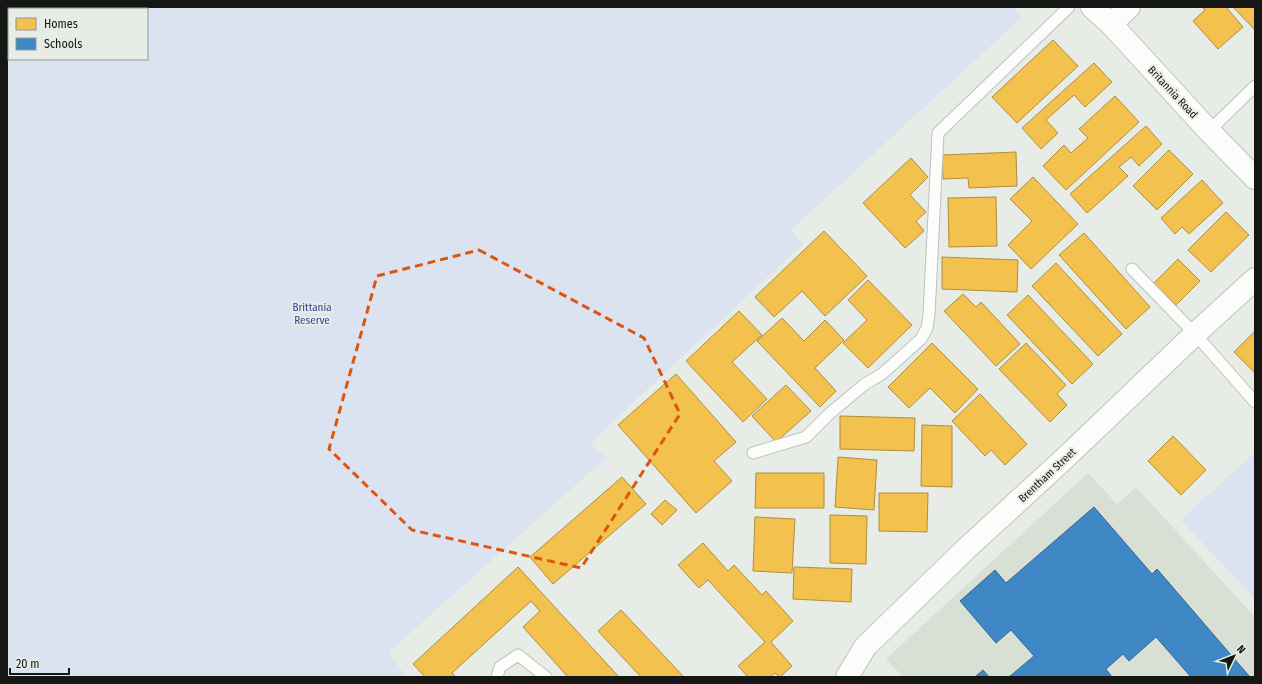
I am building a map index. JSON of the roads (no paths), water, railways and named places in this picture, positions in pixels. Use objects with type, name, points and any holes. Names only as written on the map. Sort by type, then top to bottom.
[{"type":"street","name":"Britannia Road","points":[[1092,7],[1111,24],[1209,131],[1255,178]]},
{"type":"street","points":[[1111,24],[1129,7]]},
{"type":"street","name":"Brentham Street","points":[[847,677],[865,647],[967,548],[1255,279]]},
{"type":"lane","points":[[753,453],[806,437],[829,414],[865,384],[882,374],[921,338],[927,328],[929,315],[938,133],[1070,7]]},
{"type":"lane","points":[[1209,131],[1255,86]]},
{"type":"lane","points":[[1132,269],[1195,334],[1255,402]]},
{"type":"lane","points":[[497,677],[500,666],[518,655],[546,677]]},
{"type":"park label","name":"Brittania Reserve","points":[[312,313]]}]
